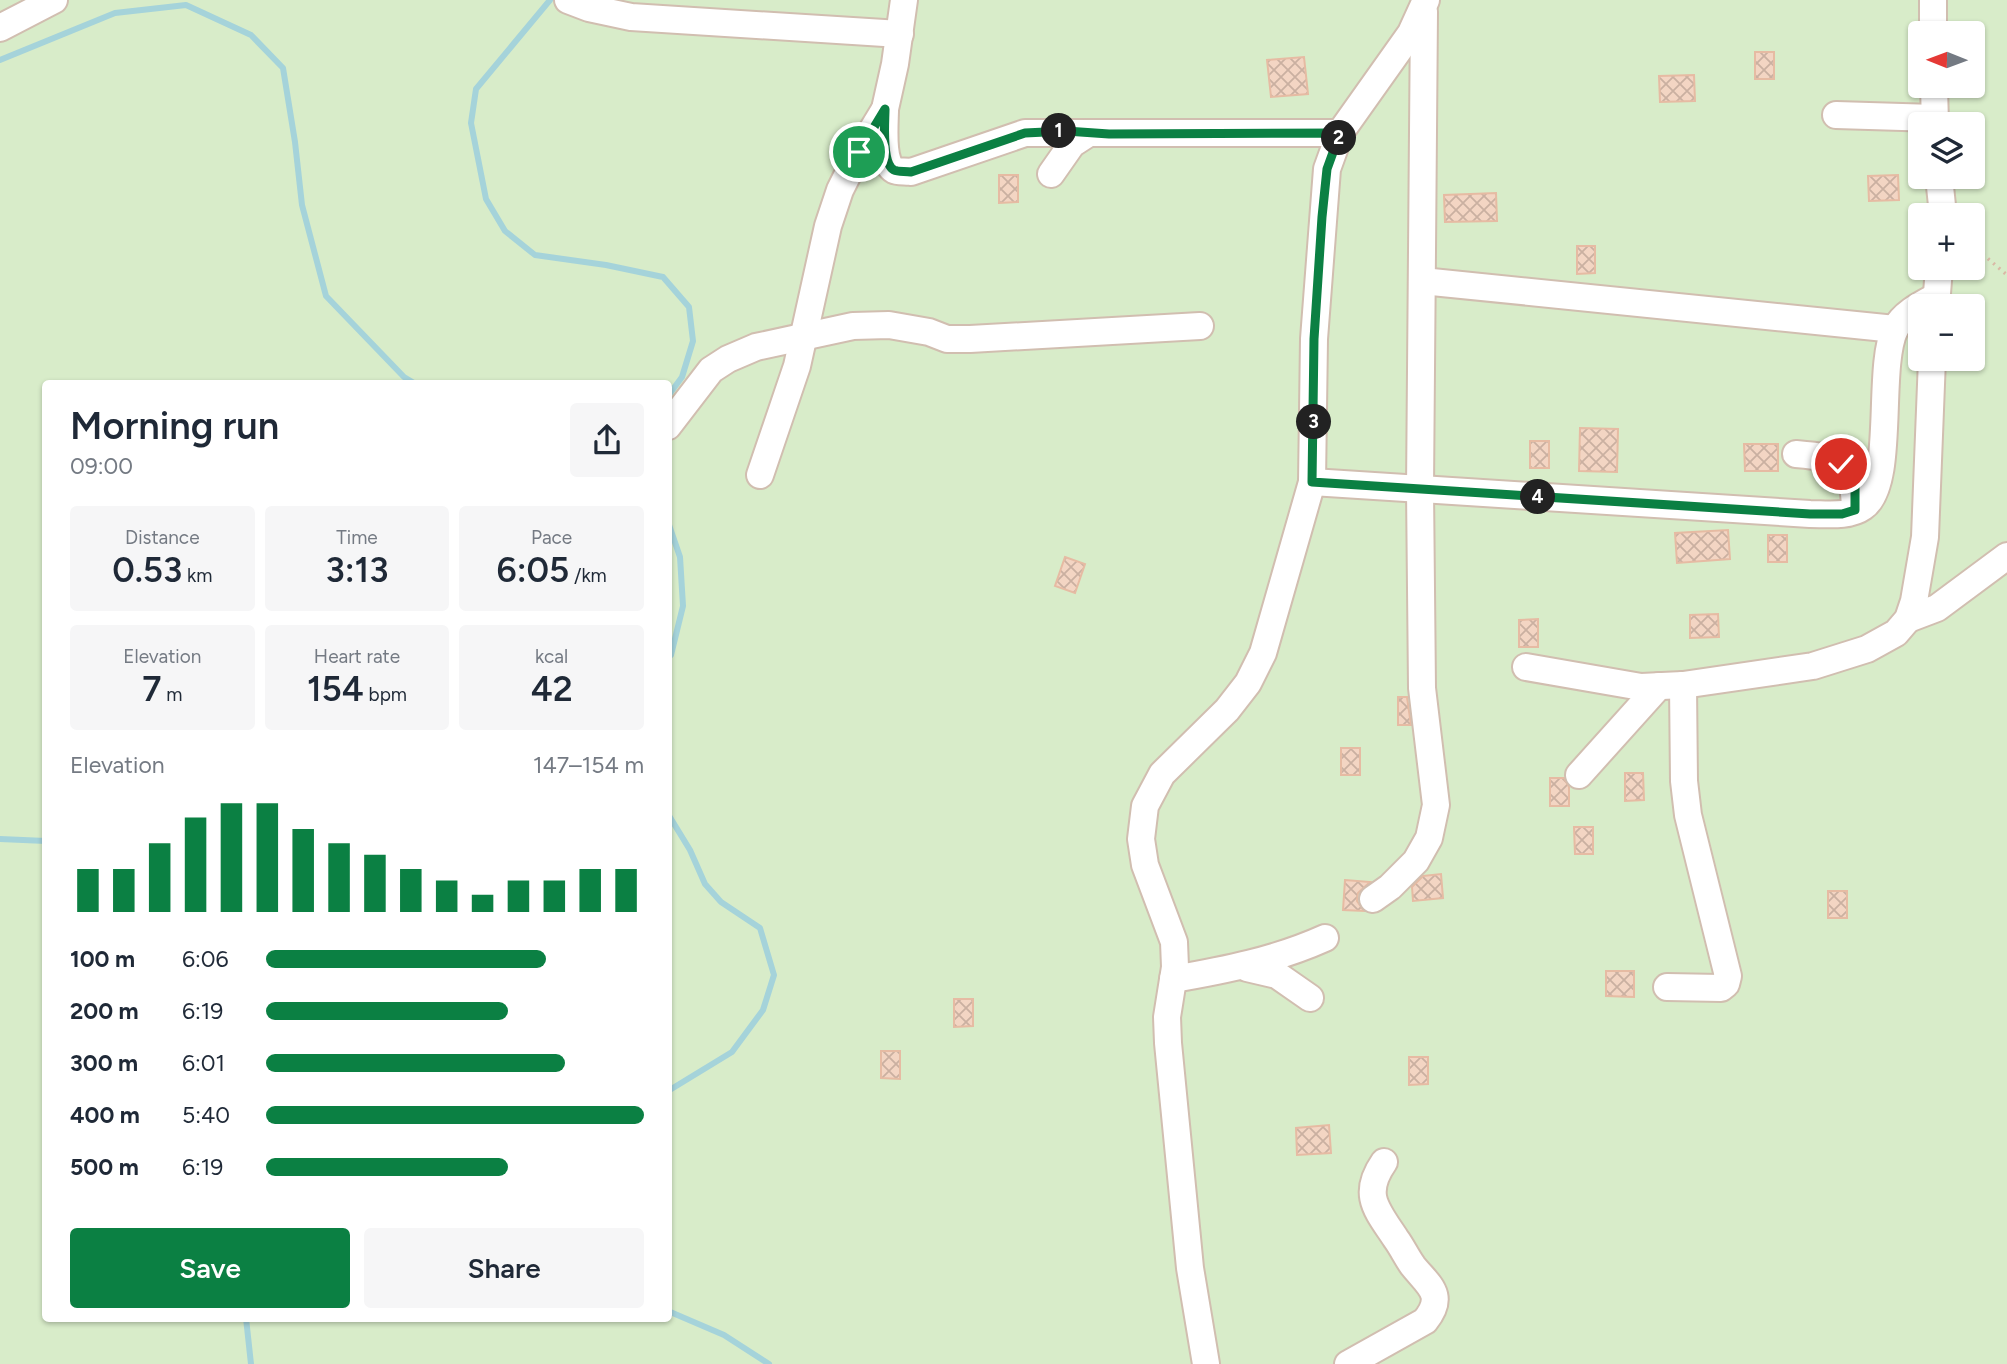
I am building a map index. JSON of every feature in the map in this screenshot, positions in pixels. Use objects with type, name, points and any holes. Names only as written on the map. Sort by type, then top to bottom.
[{"type":"street","points":[[0,28],[54,0]]},
{"type":"street","points":[[568,0],[589,8],[631,17],[900,34]]},
{"type":"street","points":[[904,0],[885,109],[886,157],[891,168],[896,171],[911,172],[1025,133],[1340,133]]},
{"type":"street","points":[[1933,0],[1933,21]]},
{"type":"street","points":[[1206,1364],[1190,1268],[1168,1043],[1167,1017],[1175,967],[1174,942],[1144,865],[1141,839],[1145,806],[1162,774],[1227,710],[1248,683],[1263,653],[1312,482],[1314,339],[1327,169],[1340,133],[1411,33],[1425,3]]},
{"type":"street","points":[[1373,899],[1390,887],[1416,861],[1429,838],[1436,804],[1422,688],[1420,489],[1425,3]]},
{"type":"street","points":[[760,475],[797,366],[828,226],[840,190],[885,109]]},
{"type":"street","points":[[1836,115],[1908,119]]},
{"type":"street","points":[[1051,174],[1072,144],[1089,133]]},
{"type":"street","points":[[1422,281],[1895,329]]},
{"type":"street","points":[[1312,482],[1842,514],[1864,507],[1877,487],[1883,449],[1885,393],[1895,329],[1908,314]]},
{"type":"street","points":[[672,421],[711,369],[728,359],[755,348],[853,326],[889,324],[929,332],[947,339],[970,339],[1200,326]]},
{"type":"street","points":[[1908,620],[1925,537],[1932,371]]},
{"type":"street","points":[[1796,454],[1831,457],[1841,464],[1855,483],[1855,510]]},
{"type":"street","points":[[1526,667],[1641,687],[1814,666],[1867,649],[1896,633],[1908,620],[1937,608],[2007,556]]},
{"type":"street","points":[[1579,775],[1671,685]]},
{"type":"street","points":[[1667,987],[1721,988],[1726,984],[1728,976],[1688,815],[1671,685]]},
{"type":"street","points":[[1173,979],[1258,963],[1293,953],[1325,938]]},
{"type":"street","points":[[1239,966],[1277,975],[1310,998]]},
{"type":"street","points":[[1348,1364],[1425,1321],[1432,1312],[1434,1289],[1413,1266],[1377,1210],[1372,1197],[1376,1173],[1384,1162]]},
{"type":"path","points":[[1985,256],[2007,275]]},
{"type":"green space","points":[[0,0],[2007,0],[2007,1364],[0,1364]]},
{"type":"building","points":[[1755,52],[1774,52],[1774,79],[1755,79]]},
{"type":"building","points":[[1304,57],[1308,94],[1271,97],[1267,60]]},
{"type":"building","points":[[1694,75],[1695,101],[1660,102],[1659,76]]},
{"type":"building","points":[[999,175],[1018,175],[1018,202],[999,203]]},
{"type":"building","points":[[1898,175],[1899,200],[1869,201],[1868,176]]},
{"type":"building","points":[[1496,193],[1497,221],[1445,222],[1444,195]]},
{"type":"building","points":[[1577,246],[1595,246],[1595,273],[1577,274]]},
{"type":"building","points":[[1580,428],[1618,429],[1617,472],[1579,471]]},
{"type":"building","points":[[1530,441],[1549,441],[1549,468],[1530,468]]},
{"type":"building","points":[[1744,444],[1778,444],[1778,471],[1745,471]]},
{"type":"building","points":[[1728,530],[1730,559],[1677,563],[1675,533]]},
{"type":"building","points":[[1768,535],[1787,535],[1787,562],[1768,562]]},
{"type":"building","points":[[1065,557],[1085,564],[1075,593],[1055,586]]},
{"type":"building","points":[[1718,614],[1719,637],[1690,638],[1690,615]]},
{"type":"building","points":[[1538,619],[1538,647],[1519,647],[1519,620]]},
{"type":"building","points":[[1398,697],[1407,697],[1411,725],[1398,725]]},
{"type":"building","points":[[1341,748],[1360,748],[1360,775],[1341,775]]},
{"type":"building","points":[[1625,773],[1643,773],[1644,800],[1625,801]]},
{"type":"building","points":[[1550,778],[1564,778],[1569,787],[1569,806],[1550,806]]},
{"type":"building","points":[[1574,827],[1593,827],[1593,854],[1575,854]]},
{"type":"building","points":[[1441,874],[1443,898],[1413,901],[1412,887],[1423,876]]},
{"type":"building","points":[[1345,880],[1370,882],[1358,893],[1357,901],[1364,911],[1343,910]]},
{"type":"building","points":[[1828,891],[1847,891],[1847,918],[1828,918]]},
{"type":"building","points":[[1606,971],[1634,971],[1634,997],[1606,996]]},
{"type":"building","points":[[954,999],[973,999],[973,1026],[954,1027]]},
{"type":"building","points":[[881,1051],[900,1051],[900,1079],[881,1078]]},
{"type":"building","points":[[1409,1057],[1428,1057],[1428,1084],[1409,1085]]},
{"type":"building","points":[[1329,1125],[1331,1153],[1297,1155],[1296,1128]]},
{"type":"waterway","points":[[550,0],[476,89],[471,123],[486,199],[505,231],[535,255],[606,265],[663,277],[689,307],[693,341],[682,377],[672,391]]},
{"type":"waterway","points":[[0,60],[115,13],[186,5],[251,35],[283,68],[302,205],[326,296],[409,380]]},
{"type":"waterway","points":[[672,534],[680,557],[683,606],[672,651]]},
{"type":"waterway","points":[[672,821],[690,850],[705,884],[721,902],[760,928],[774,975],[763,1010],[732,1052],[672,1089]]},
{"type":"waterway","points":[[0,839],[42,841]]},
{"type":"waterway","points":[[672,1313],[724,1335],[769,1364]]},
{"type":"waterway","points":[[246,1322],[251,1364]]},
{"type":"route","points":[[859,152],[885,109],[886,157],[891,168],[911,172],[1025,133],[1340,133],[1327,169],[1322,217],[1314,339],[1312,482],[1842,514],[1855,510],[1855,483],[1841,464]]}]
